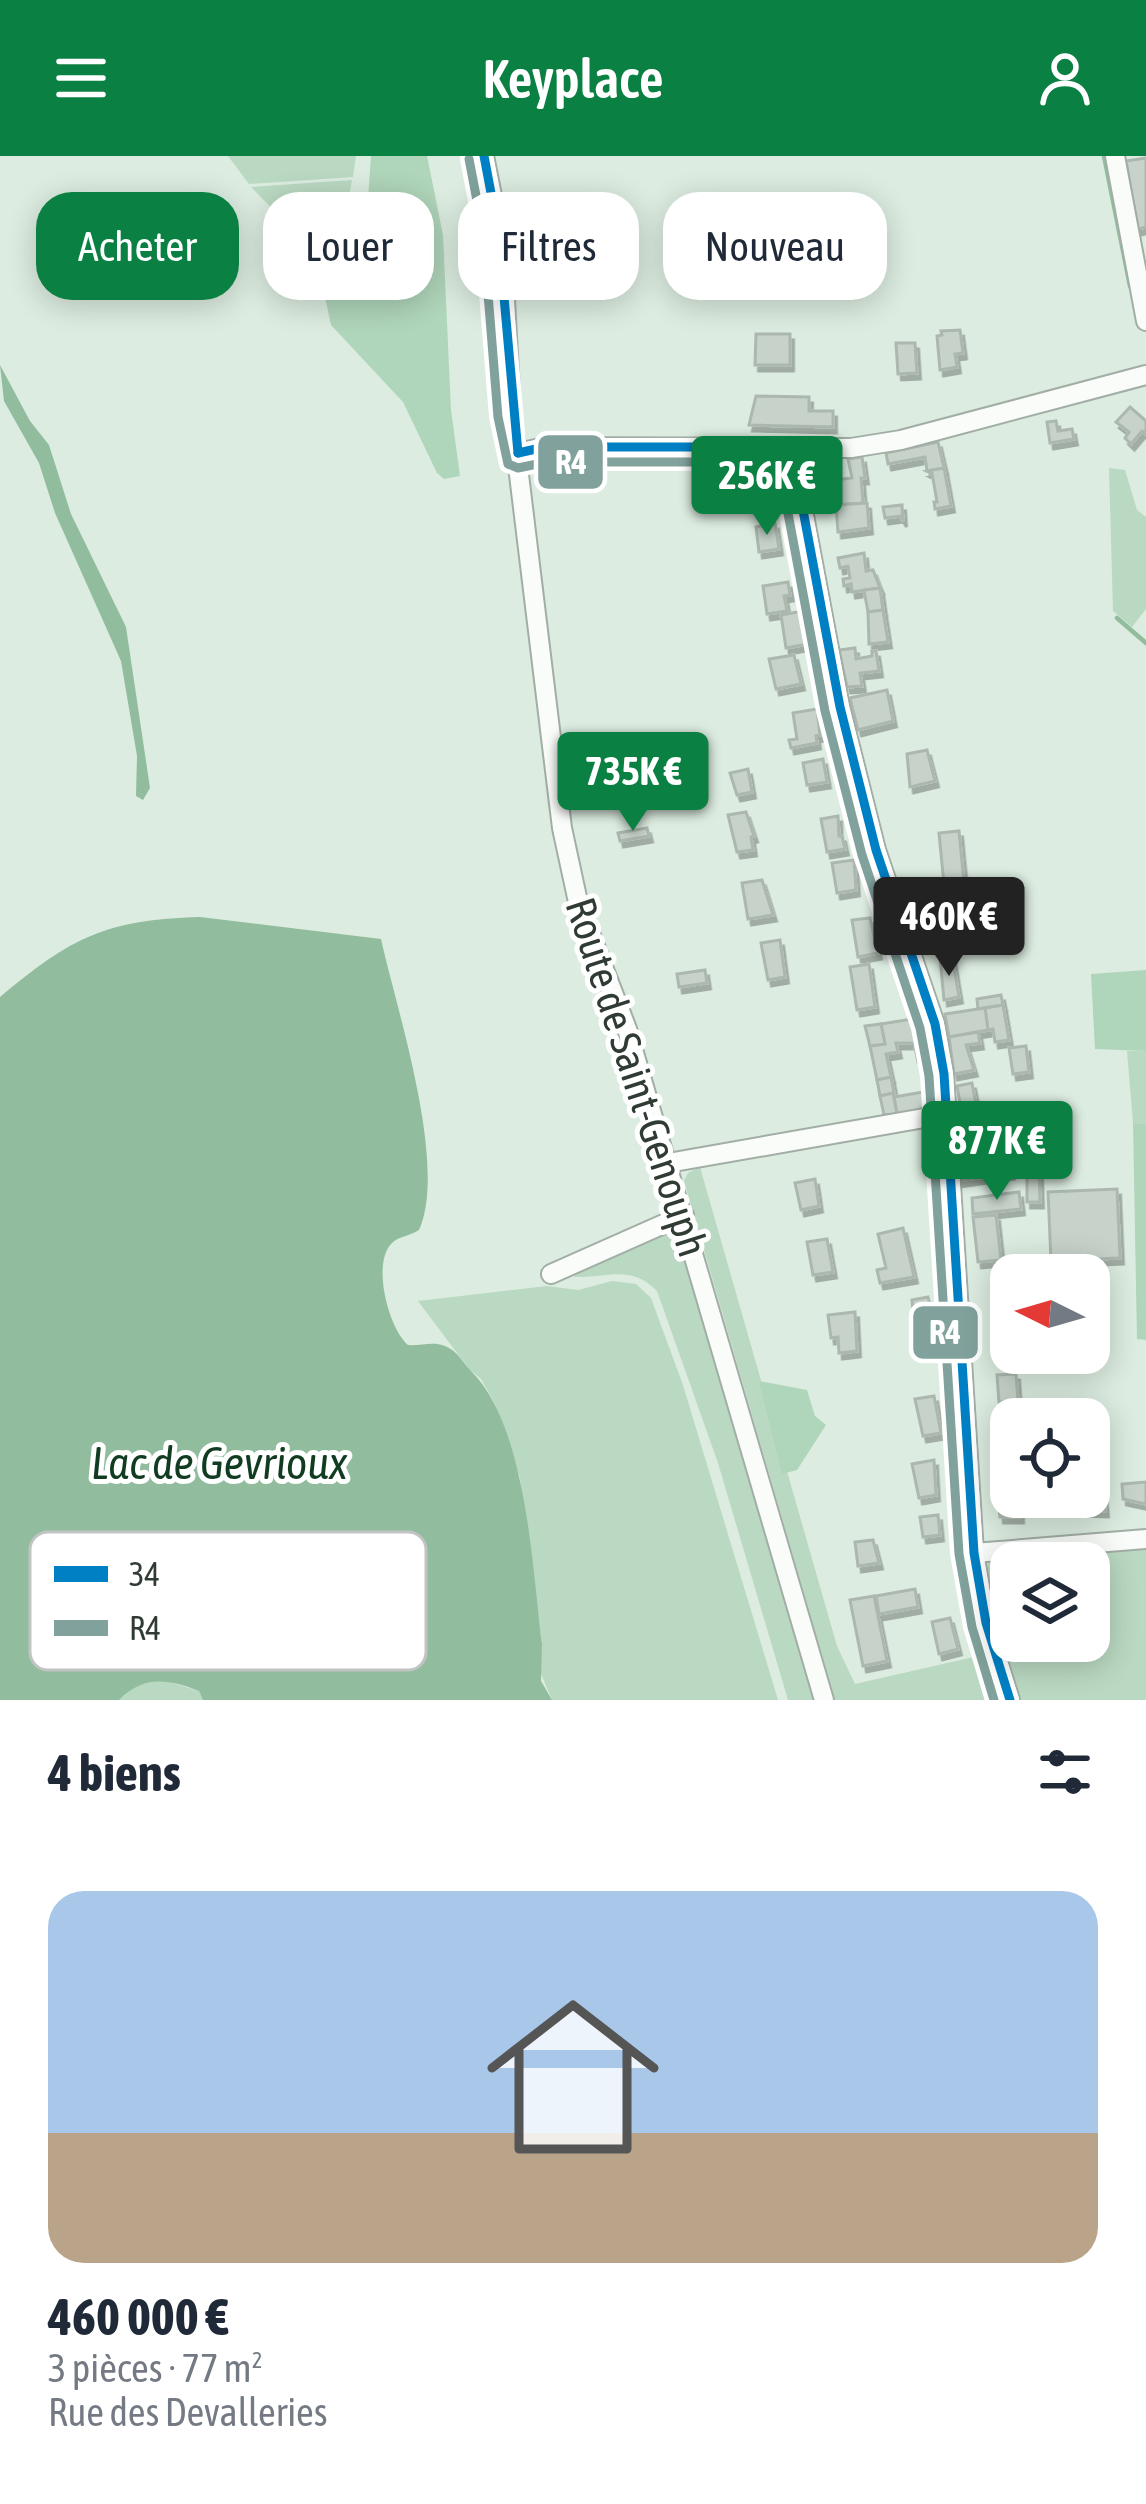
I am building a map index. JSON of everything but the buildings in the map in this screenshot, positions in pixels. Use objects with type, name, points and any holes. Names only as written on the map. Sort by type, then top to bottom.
[{"type":"street","name":"Route de Saint-Genouph","points":[[484,156],[502,245],[509,392],[566,847],[578,902],[627,1029],[824,1700]]},
{"type":"street","points":[[1114,156],[1146,321]]},
{"type":"street","points":[[518,453],[544,447],[850,448],[901,440],[1146,375]]},
{"type":"street","points":[[801,447],[802,505],[840,707],[881,868],[935,1024],[947,1114],[974,1553],[986,1623],[1010,1700]]},
{"type":"street","points":[[668,1163],[947,1114]]},
{"type":"street","points":[[551,1274],[684,1215]]},
{"type":"street","points":[[974,1553],[1146,1539]]},
{"type":"shaded area","points":[[228,156],[356,156],[353,177],[249,184]]},
{"type":"shaded area","points":[[371,156],[427,156],[443,235],[451,410],[460,476],[444,479],[437,473],[403,402],[331,325],[326,300],[434,300],[434,192],[368,192]]},
{"type":"shaded area","points":[[352,180],[350,192],[263,192],[263,199],[251,187]]},
{"type":"shaded area","points":[[1109,468],[1125,470],[1137,510],[1146,517],[1146,609],[1132,627],[1113,611]]},
{"type":"shaded area","points":[[1146,970],[1146,1051],[1095,1049],[1091,974]]},
{"type":"shaded area","points":[[1127,1051],[1146,1051],[1146,1124],[1133,1123]]},
{"type":"shaded area","points":[[1133,1123],[1146,1124],[1146,1340],[1137,1339]]},
{"type":"shaded area","points":[[700,1167],[837,1646],[855,1684],[990,1653],[1006,1700],[835,1700],[684,1181]]},
{"type":"shaded area","points":[[668,1228],[679,1232],[816,1700],[788,1700],[718,1463],[657,1291],[628,1275],[575,1277],[574,1271]]},
{"type":"shaded area","points":[[612,1281],[636,1284],[651,1298],[683,1385],[778,1700],[552,1700],[539,1669],[542,1644],[520,1478],[495,1404],[481,1379],[418,1301],[547,1286],[578,1290]]},
{"type":"shaded area","points":[[759,1381],[807,1390],[815,1416],[826,1425],[797,1470],[782,1474]]},
{"type":"shaded area","points":[[1146,1546],[1146,1700],[1018,1700],[1005,1662],[1110,1662],[1110,1549]]},
{"type":"shaded area","points":[[990,1562],[990,1601],[984,1575]]},
{"type":"shaded area","points":[[163,1680],[199,1691],[203,1700],[119,1700],[136,1685]]},
{"type":"water","points":[[0,365],[30,421],[49,445],[71,514],[126,627],[150,788],[143,800],[136,796],[137,756],[121,661],[55,513],[39,463],[4,401]]},
{"type":"water","name":"Lac de Gevrioux","points":[[200,917],[381,939],[417,1087],[428,1167],[419,1230],[395,1241],[386,1252],[385,1296],[408,1345],[436,1344],[453,1351],[490,1395],[504,1426],[530,1539],[542,1644],[541,1681],[552,1700],[203,1700],[199,1691],[157,1682],[138,1686],[119,1700],[0,1700],[0,997],[48,960],[91,936],[167,919]]},
{"type":"waterway","points":[[1104,156],[1130,286]]},
{"type":"waterway","points":[[1117,618],[1146,643]]},
{"type":"transit line","name":"34","points":[[484,156],[498,230],[518,453]]},
{"type":"transit line","name":"R4","points":[[469,159],[483,232],[498,417],[508,464],[518,468],[547,462],[786,462],[787,508],[825,711],[862,855],[920,1028],[929,1076],[959,1554],[972,1627],[994,1700]]},
{"type":"transit line","name":"34","points":[[518,453],[545,447],[801,447]]},
{"type":"transit line","name":"34","points":[[801,447],[802,505],[840,707],[876,850],[935,1024],[944,1074],[974,1553],[986,1623],[1010,1700]]}]
